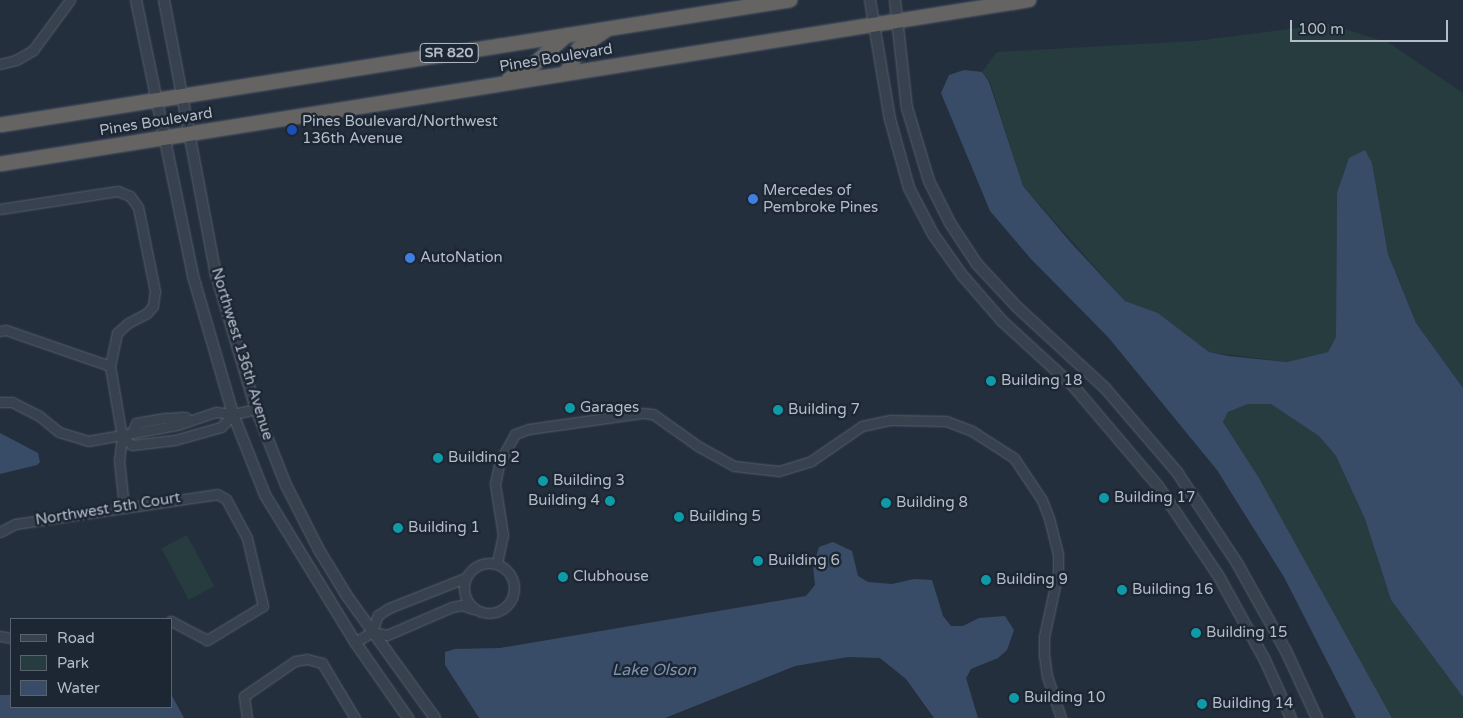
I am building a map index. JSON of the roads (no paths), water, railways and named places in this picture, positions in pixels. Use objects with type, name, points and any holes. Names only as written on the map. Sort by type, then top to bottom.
[{"type":"highway","name":"Pines Boulevard","points":[[0,125],[790,0]]},
{"type":"highway","name":"Pines Boulevard","points":[[0,164],[190,132],[1029,0]]},
{"type":"highway","points":[[567,72],[578,49],[609,28]]},
{"type":"highway","points":[[502,83],[533,65],[567,34]]},
{"type":"street","points":[[0,64],[16,60],[41,42],[70,0]]},
{"type":"street","name":"Northwest 136th Avenue","points":[[136,0],[155,100],[193,276],[233,414],[265,495],[355,642],[408,718]]},
{"type":"street","name":"Northwest 136th Avenue","points":[[164,0],[216,271],[256,409],[286,485],[319,550],[372,632],[435,718]]},
{"type":"street","points":[[870,0],[890,120],[909,188],[932,234],[962,275],[1002,321],[1075,388],[1158,486],[1218,575],[1265,660],[1291,718]]},
{"type":"street","points":[[895,0],[907,108],[916,146],[929,181],[950,223],[977,264],[1017,307],[1105,388],[1176,472],[1237,563],[1286,651],[1317,718]]},
{"type":"street","points":[[0,210],[118,190],[130,196],[138,207],[154,291],[154,306],[117,333],[110,366],[122,437],[119,460],[124,507]]},
{"type":"street","points":[[0,330],[6,330],[110,366]]},
{"type":"street","points":[[0,402],[12,402],[38,415],[59,432],[88,441],[122,437],[132,432],[154,430],[216,412],[233,414],[256,409]]},
{"type":"street","points":[[497,563],[503,536],[495,484],[500,460],[515,434],[529,429],[642,413],[653,414],[698,446],[734,466],[779,471],[810,461],[862,426],[890,420],[938,419],[972,430],[1014,458],[1050,518],[1058,555],[1058,572],[1044,637],[1044,655],[1047,676],[1061,718]]},
{"type":"street","points":[[122,437],[132,445],[157,443],[221,427],[233,414]]},
{"type":"street","points":[[132,432],[136,423],[185,417],[190,421]]},
{"type":"street","points":[[154,430],[157,443]]},
{"type":"street","name":"Northwest 5th Court","points":[[0,532],[15,524],[217,494],[226,499],[247,538],[263,606],[207,640],[172,622]]},
{"type":"street","points":[[355,642],[372,632],[378,615],[390,608],[465,578],[479,564],[497,563],[510,573],[514,589],[513,597],[502,609],[494,613],[478,611],[462,605],[452,607],[387,635],[372,632]]},
{"type":"street","points":[[465,578],[466,599],[478,611]]},
{"type":"street","points":[[247,718],[244,696],[295,661],[306,659],[322,663],[355,718]]},
{"type":"water","points":[[964,70],[982,72],[989,82],[1023,186],[1072,244],[1125,301],[1158,313],[1209,352],[1228,356],[1287,362],[1328,352],[1336,337],[1337,193],[1349,158],[1365,150],[1372,163],[1388,254],[1416,323],[1463,388],[1463,697],[1391,600],[1365,519],[1336,456],[1319,436],[1271,404],[1248,404],[1228,412],[1223,422],[1259,478],[1392,718],[1356,718],[1284,577],[1217,470],[1108,337],[1031,259],[990,211],[941,93],[949,75]]},
{"type":"water","points":[[0,433],[38,453],[40,462],[37,465],[0,474]]},
{"type":"water","name":"Lake Olson","points":[[833,542],[852,551],[858,576],[868,582],[892,584],[914,579],[932,580],[943,616],[951,626],[963,626],[979,618],[1005,616],[1014,630],[1007,650],[998,658],[971,669],[966,678],[978,718],[934,718],[906,679],[880,658],[848,657],[795,666],[665,718],[479,718],[445,665],[445,652],[455,649],[500,648],[806,596],[815,585],[813,566],[819,547]]},
{"type":"water","points":[[0,695],[10,695],[10,708],[172,708],[172,696],[184,718],[0,718]]},
{"type":"place","name":"Pines Boulevard/Northwest 136th Avenue","points":[[292,130]]},
{"type":"place","name":"Mercedes of Pembroke Pines","points":[[753,199]]},
{"type":"place","name":"AutoNation","points":[[410,258]]},
{"type":"place","name":"Building 18","points":[[991,381]]},
{"type":"place","name":"Garages","points":[[570,408]]},
{"type":"place","name":"Building 7","points":[[778,410]]},
{"type":"place","name":"Building 2","points":[[438,458]]},
{"type":"place","name":"Building 3","points":[[543,481]]},
{"type":"place","name":"Building 17","points":[[1104,498]]},
{"type":"place","name":"Building 4","points":[[610,501]]},
{"type":"place","name":"Building 8","points":[[886,503]]},
{"type":"place","name":"Building 5","points":[[679,517]]},
{"type":"place","name":"Building 1","points":[[398,528]]},
{"type":"place","name":"Building 6","points":[[758,561]]},
{"type":"place","name":"Clubhouse","points":[[563,577]]},
{"type":"place","name":"Building 9","points":[[986,580]]},
{"type":"place","name":"Building 16","points":[[1122,590]]},
{"type":"place","name":"Building 15","points":[[1196,633]]},
{"type":"place","name":"Building 10","points":[[1014,698]]},
{"type":"place","name":"Building 14","points":[[1202,704]]}]
